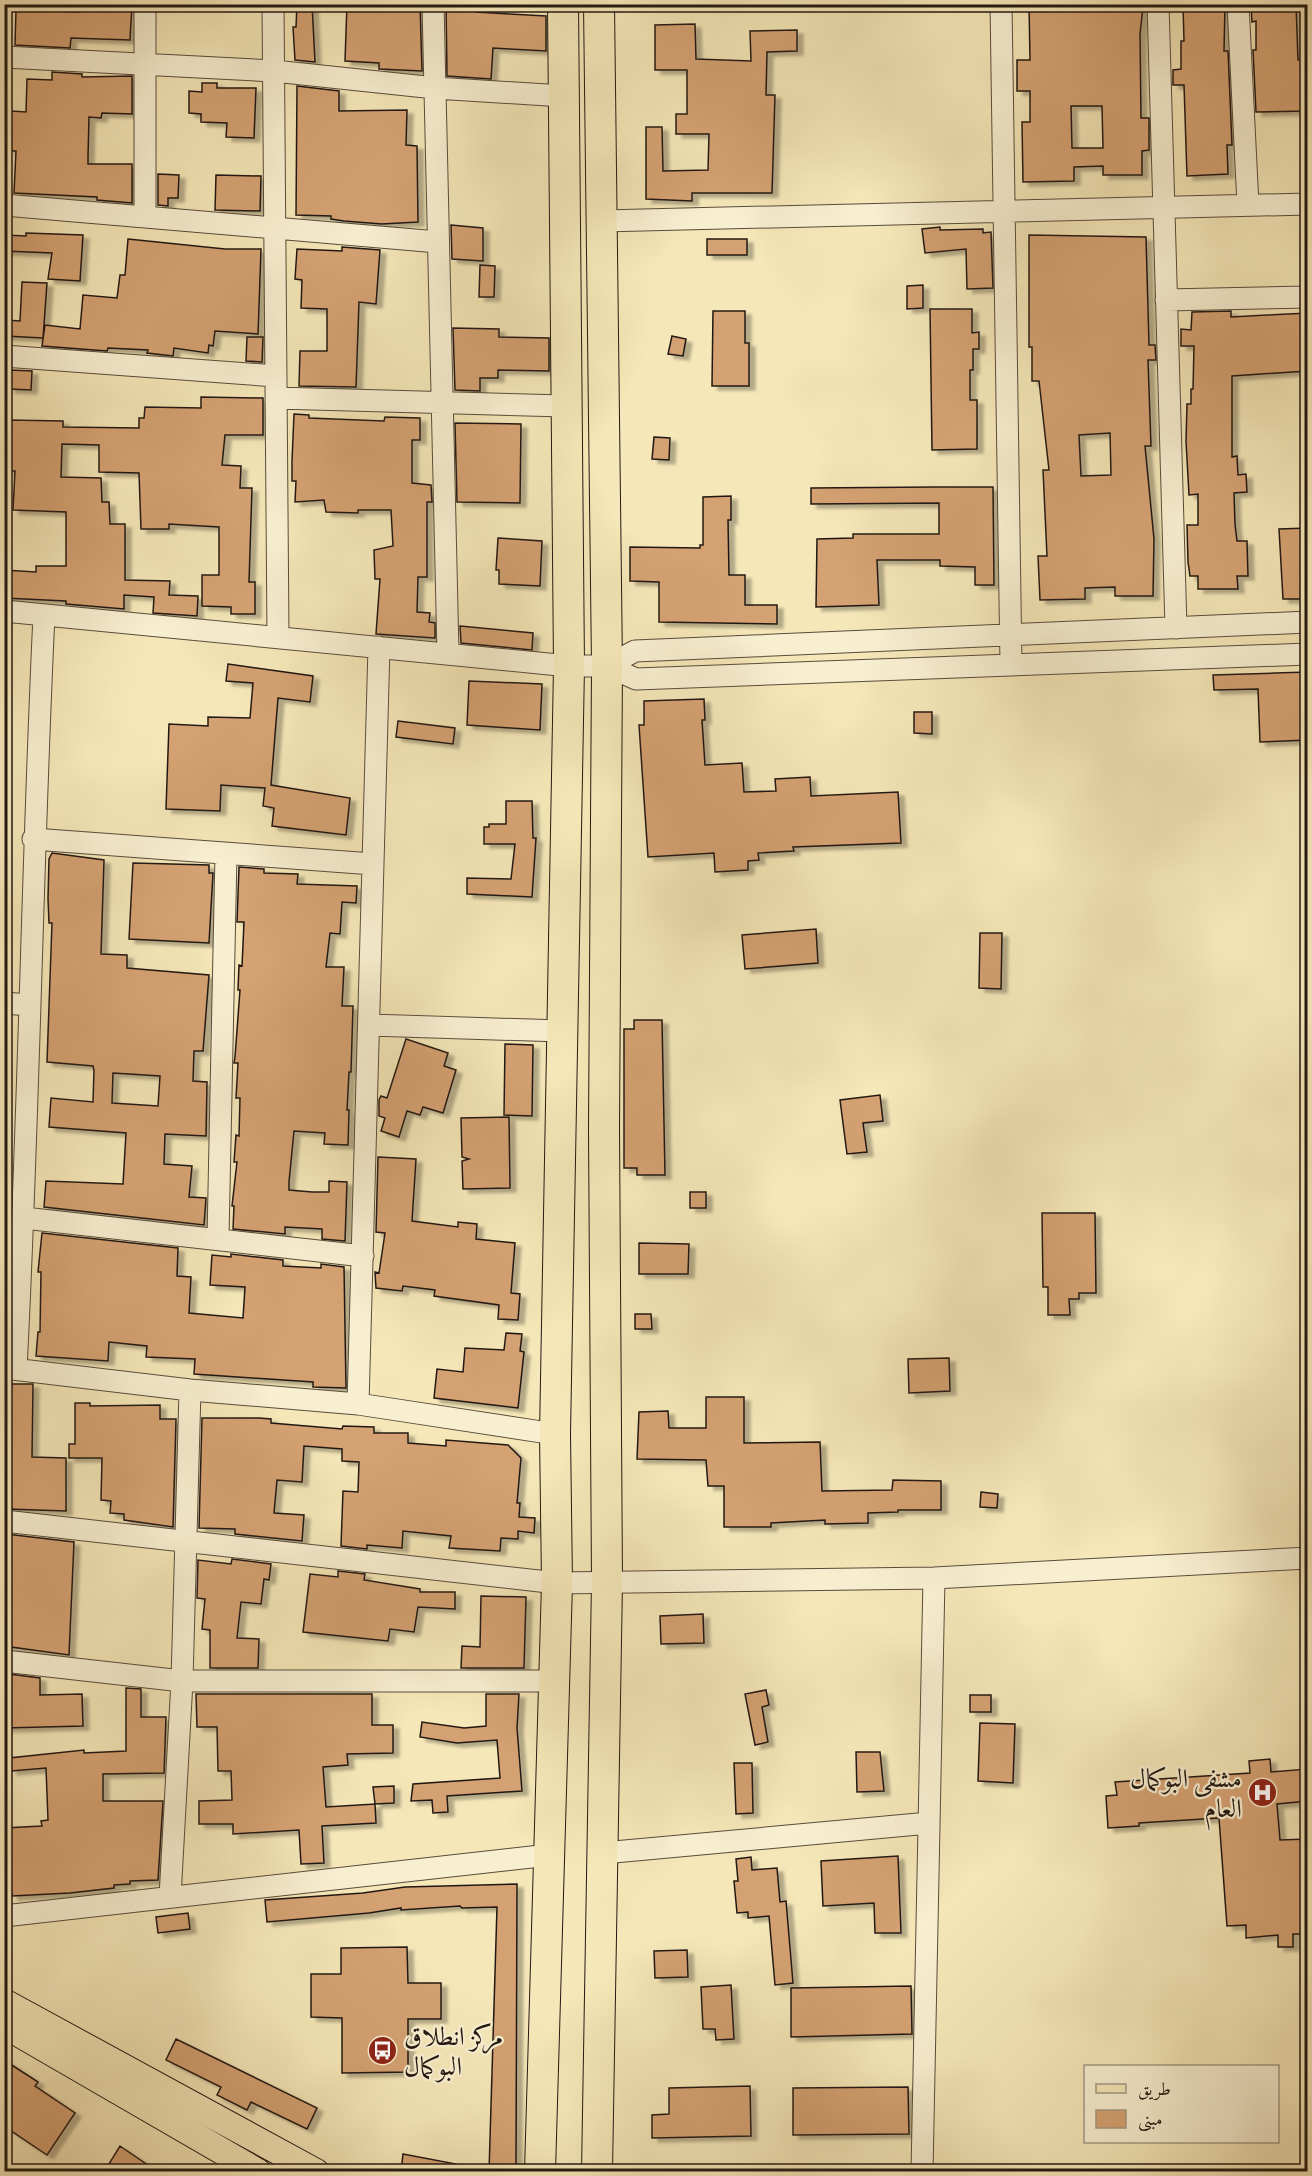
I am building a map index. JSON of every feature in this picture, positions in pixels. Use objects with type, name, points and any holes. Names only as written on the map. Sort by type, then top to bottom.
[{"type":"highway","points":[[540,2172],[557,1583],[555,1434],[569,666],[563,4]]},
{"type":"highway","points":[[597,2172],[607,1582],[604,1128],[607,666],[599,4]]},
{"type":"main road","points":[[4,2002],[316,2172]]},
{"type":"main road","points":[[4,2025],[258,2172]]},
{"type":"street","points":[[145,4],[145,217]]},
{"type":"street","points":[[273,4],[278,637]]},
{"type":"street","points":[[433,4],[448,653]]},
{"type":"street","points":[[1001,4],[1006,210],[1011,665]]},
{"type":"street","points":[[1158,4],[1162,207],[1176,628]]},
{"type":"street","points":[[1238,4],[1248,205]]},
{"type":"street","points":[[4,57],[274,71],[435,88],[563,96]]},
{"type":"street","points":[[602,221],[1308,204]]},
{"type":"street","points":[[4,205],[438,242]]},
{"type":"street","points":[[1166,300],[1308,297]]},
{"type":"street","points":[[4,356],[276,376]]},
{"type":"street","points":[[277,398],[565,406]]},
{"type":"street","points":[[4,611],[569,666],[607,666],[636,679],[1308,654]]},
{"type":"street","points":[[44,615],[33,839],[24,1218],[10,1369],[190,1390],[358,1404],[555,1434]]},
{"type":"street","points":[[607,666],[635,651],[1308,622]]},
{"type":"street","points":[[358,1404],[379,647]]},
{"type":"street","points":[[33,839],[374,864]]},
{"type":"street","points":[[218,1238],[226,854]]},
{"type":"street","points":[[4,1003],[29,1005]]},
{"type":"street","points":[[369,1025],[561,1031]]},
{"type":"street","points":[[24,1218],[363,1256]]},
{"type":"street","points":[[170,1897],[182,1681],[190,1390]]},
{"type":"street","points":[[4,1521],[557,1583],[934,1578],[1308,1558]]},
{"type":"street","points":[[922,2172],[934,1578]]},
{"type":"street","points":[[4,1661],[182,1681],[554,1681]]},
{"type":"street","points":[[603,1853],[929,1823]]},
{"type":"street","points":[[4,1916],[549,1855]]},
{"type":"building","points":[[80,4],[132,4],[130,40],[71,38],[70,48],[15,45],[16,10],[79,12]]},
{"type":"building","points":[[297,4],[312,4],[315,62],[295,60],[293,27],[296,27]]},
{"type":"building","points":[[347,4],[420,4],[422,71],[379,69],[379,63],[345,61]]},
{"type":"building","points":[[446,4],[476,4],[476,12],[546,16],[546,51],[493,48],[491,79],[447,76]]},
{"type":"building","points":[[1029,4],[1045,4],[1045,8],[1093,4],[1143,7],[1140,34],[1141,118],[1149,118],[1149,150],[1142,151],[1142,175],[1103,175],[1103,166],[1074,167],[1074,181],[1023,182],[1022,122],[1030,122],[1030,91],[1017,91],[1017,60],[1030,60]],"holes":[[[1071,106],[1102,106],[1103,148],[1072,148]]]},
{"type":"building","points":[[1225,4],[1224,51],[1228,51],[1232,145],[1227,145],[1228,174],[1187,176],[1184,85],[1173,85],[1173,70],[1181,69],[1181,41],[1184,41],[1183,5]]},
{"type":"building","points":[[1296,4],[1298,60],[1307,59],[1305,111],[1256,112],[1253,50],[1256,50],[1256,21],[1252,22],[1251,5]]},
{"type":"building","points":[[695,24],[696,59],[751,61],[750,31],[797,30],[797,51],[767,52],[766,95],[775,95],[772,193],[692,193],[692,201],[646,199],[646,127],[662,127],[663,171],[708,170],[709,134],[676,134],[676,114],[687,114],[687,70],[655,70],[655,25]]},
{"type":"building","points":[[52,72],[82,74],[82,77],[132,76],[132,114],[102,113],[101,118],[89,117],[88,164],[132,164],[132,203],[97,200],[97,197],[14,193],[16,151],[9,151],[11,111],[26,112],[27,79],[52,80]]},
{"type":"building","points":[[202,83],[217,83],[217,88],[256,88],[254,138],[226,137],[227,123],[201,122],[201,114],[189,113],[189,91],[202,92]]},
{"type":"building","points":[[297,86],[339,91],[339,111],[407,110],[406,145],[417,146],[418,222],[382,224],[331,219],[331,216],[296,215]]},
{"type":"building","points":[[158,174],[179,175],[178,198],[168,198],[168,206],[158,205]]},
{"type":"building","points":[[216,175],[261,176],[260,211],[215,210]]},
{"type":"building","points":[[451,225],[483,228],[483,261],[452,259]]},
{"type":"building","points":[[940,227],[940,230],[983,229],[983,233],[991,232],[993,288],[967,289],[966,249],[925,253],[922,229]]},
{"type":"building","points":[[26,233],[83,235],[80,281],[48,279],[52,253],[4,251],[4,235],[26,236]]},
{"type":"building","points":[[1029,235],[1146,237],[1149,345],[1155,345],[1156,360],[1148,360],[1151,446],[1145,446],[1154,539],[1153,596],[1115,596],[1115,587],[1085,588],[1085,599],[1040,600],[1038,556],[1047,556],[1043,470],[1049,470],[1039,381],[1032,381],[1032,347],[1029,347]],"holes":[[[1110,433],[1111,475],[1081,476],[1079,435]]]},
{"type":"building","points":[[128,239],[225,249],[261,249],[258,334],[215,331],[213,346],[209,345],[208,353],[174,348],[173,356],[147,353],[148,350],[108,348],[107,351],[42,346],[45,325],[80,329],[83,295],[117,298],[120,275],[125,275]]},
{"type":"building","points":[[707,239],[747,239],[747,255],[707,255]]},
{"type":"building","points":[[342,247],[380,250],[376,304],[359,302],[356,387],[299,386],[300,351],[327,351],[327,309],[301,308],[302,280],[295,279],[297,249],[342,251]]},
{"type":"building","points":[[480,265],[495,266],[494,297],[479,297]]},
{"type":"building","points":[[22,282],[47,283],[43,338],[5,336],[5,320],[20,321]]},
{"type":"building","points":[[923,285],[923,308],[907,309],[907,286]]},
{"type":"building","points":[[930,309],[972,309],[972,333],[979,332],[979,349],[973,349],[973,370],[970,370],[970,400],[977,400],[977,449],[932,450]]},
{"type":"building","points":[[713,311],[745,311],[745,343],[749,343],[749,386],[712,386]]},
{"type":"building","points":[[1231,311],[1231,317],[1308,313],[1308,371],[1232,376],[1232,457],[1237,456],[1238,475],[1246,474],[1247,492],[1234,493],[1235,524],[1237,541],[1247,541],[1248,576],[1237,576],[1238,589],[1198,589],[1198,576],[1190,576],[1187,525],[1198,525],[1198,494],[1189,495],[1186,441],[1187,404],[1191,404],[1191,389],[1193,389],[1194,346],[1181,346],[1181,329],[1191,330],[1192,312]]},
{"type":"building","points":[[453,328],[499,329],[499,337],[549,338],[549,371],[498,370],[498,378],[480,378],[480,391],[455,390]]},
{"type":"building","points":[[672,336],[686,339],[683,356],[668,354]]},
{"type":"building","points":[[247,337],[263,337],[262,362],[246,361]]},
{"type":"building","points":[[10,370],[32,371],[31,390],[9,389]]},
{"type":"building","points":[[201,397],[263,398],[263,435],[225,435],[222,465],[241,466],[240,488],[252,488],[249,582],[255,582],[255,614],[231,614],[231,607],[202,606],[202,575],[219,575],[219,527],[169,524],[169,529],[141,529],[139,473],[99,472],[99,445],[62,444],[61,477],[101,478],[102,502],[109,502],[110,524],[125,524],[125,580],[170,581],[169,595],[198,596],[197,616],[153,613],[154,597],[124,595],[124,609],[66,604],[66,601],[4,598],[4,570],[36,572],[36,566],[66,566],[66,512],[13,510],[15,471],[7,471],[8,420],[63,421],[63,427],[139,428],[139,418],[144,418],[145,407],[201,408]]},
{"type":"building","points":[[294,414],[309,415],[309,418],[384,421],[385,417],[420,418],[420,440],[412,440],[412,483],[431,485],[432,502],[427,502],[427,577],[418,577],[417,612],[430,613],[429,622],[435,623],[435,638],[376,634],[380,579],[375,579],[374,550],[393,546],[391,510],[358,510],[358,513],[326,512],[324,500],[295,502],[296,481],[292,481]]},
{"type":"building","points":[[455,423],[521,424],[520,503],[457,502]]},
{"type":"building","points":[[654,437],[670,438],[669,460],[652,459]]},
{"type":"building","points":[[993,487],[994,585],[975,585],[975,567],[940,566],[940,560],[877,560],[879,605],[816,607],[817,539],[853,538],[853,534],[939,534],[939,503],[811,504],[811,488]]},
{"type":"building","points":[[731,496],[731,520],[728,520],[729,575],[745,575],[745,605],[777,605],[777,624],[659,622],[659,582],[630,581],[630,547],[700,548],[700,545],[703,545],[703,497]]},
{"type":"building","points":[[1308,528],[1308,599],[1283,599],[1279,529]]},
{"type":"building","points":[[498,538],[542,541],[540,586],[499,584],[499,570],[496,570]]},
{"type":"building","points":[[460,626],[533,633],[532,650],[461,643]]},
{"type":"building","points":[[228,664],[313,676],[310,702],[278,698],[271,785],[350,798],[346,835],[272,826],[274,808],[263,806],[265,788],[221,785],[220,811],[166,809],[169,724],[208,726],[208,717],[250,718],[253,683],[226,681]]},
{"type":"building","points":[[1308,672],[1308,740],[1260,742],[1258,689],[1214,690],[1213,675]]},
{"type":"building","points":[[469,681],[542,684],[540,730],[467,725]]},
{"type":"building","points":[[704,699],[705,720],[702,720],[705,765],[742,763],[744,792],[776,791],[775,779],[810,777],[811,796],[898,792],[901,843],[793,847],[794,851],[758,853],[759,860],[748,861],[748,870],[715,872],[714,853],[648,857],[639,725],[644,725],[644,701]]},
{"type":"building","points":[[914,712],[932,712],[932,734],[914,733]]},
{"type":"building","points":[[398,721],[455,728],[453,744],[396,737]]},
{"type":"building","points":[[506,801],[532,801],[533,838],[536,838],[532,897],[467,894],[467,878],[511,879],[515,844],[484,844],[484,827],[489,827],[489,824],[506,824]]},
{"type":"building","points":[[52,853],[104,860],[101,954],[127,955],[127,968],[209,975],[203,1051],[194,1051],[193,1081],[207,1082],[206,1136],[165,1134],[164,1164],[192,1166],[189,1197],[206,1198],[204,1225],[44,1207],[46,1181],[123,1184],[126,1133],[49,1127],[51,1098],[93,1102],[94,1070],[93,1066],[47,1062],[52,923],[49,923],[49,859]],"holes":[[[113,1073],[160,1076],[158,1106],[112,1103]]]},
{"type":"building","points":[[133,863],[209,865],[209,873],[213,873],[209,943],[129,939]]},
{"type":"building","points":[[239,867],[264,869],[264,873],[298,874],[297,884],[357,886],[356,903],[342,902],[340,934],[330,933],[326,967],[344,967],[342,1006],[353,1006],[351,1072],[349,1072],[347,1110],[349,1110],[348,1145],[324,1144],[325,1133],[294,1131],[289,1182],[289,1190],[329,1192],[329,1181],[347,1182],[345,1241],[322,1239],[322,1229],[285,1227],[285,1234],[233,1229],[234,1206],[232,1206],[237,1162],[234,1162],[236,1135],[239,1136],[240,1098],[236,1098],[238,1063],[234,1063],[240,990],[238,990],[239,965],[242,966],[244,922],[237,922]]},
{"type":"building","points":[[816,929],[818,963],[745,969],[742,935]]},
{"type":"building","points":[[980,933],[1002,933],[1001,989],[979,988]]},
{"type":"building","points":[[634,1020],[662,1020],[665,1175],[637,1175],[637,1168],[624,1168],[624,1029],[634,1029]]},
{"type":"building","points":[[406,1039],[448,1053],[444,1066],[456,1070],[443,1113],[423,1107],[420,1115],[407,1111],[399,1137],[381,1131],[385,1118],[379,1116],[379,1100],[381,1096],[387,1098]]},
{"type":"building","points":[[505,1044],[533,1045],[532,1116],[504,1115]]},
{"type":"building","points":[[880,1095],[883,1121],[863,1123],[867,1152],[847,1154],[840,1100]]},
{"type":"building","points":[[509,1117],[510,1188],[463,1189],[462,1161],[469,1159],[462,1157],[461,1118]]},
{"type":"building","points":[[378,1157],[416,1159],[412,1221],[458,1227],[458,1222],[477,1224],[476,1239],[515,1243],[511,1293],[520,1294],[518,1320],[498,1319],[499,1305],[434,1296],[435,1290],[403,1286],[402,1291],[376,1288],[375,1272],[379,1273],[385,1233],[376,1232]]},
{"type":"building","points":[[690,1192],[706,1192],[706,1208],[690,1208]]},
{"type":"building","points":[[1042,1213],[1095,1213],[1096,1293],[1079,1293],[1079,1299],[1069,1299],[1070,1315],[1048,1315],[1048,1287],[1043,1287]]},
{"type":"building","points":[[42,1233],[178,1248],[177,1276],[191,1277],[189,1313],[243,1318],[245,1287],[210,1285],[212,1255],[231,1257],[231,1254],[283,1260],[283,1266],[321,1268],[321,1264],[344,1267],[346,1388],[313,1387],[313,1382],[194,1374],[195,1359],[146,1357],[147,1346],[109,1342],[108,1361],[36,1356],[38,1332],[40,1332],[41,1272],[38,1272]]},
{"type":"building","points":[[639,1243],[689,1244],[688,1274],[639,1274]]},
{"type":"building","points":[[635,1314],[651,1314],[652,1329],[635,1329]]},
{"type":"building","points":[[506,1333],[522,1334],[520,1351],[524,1352],[518,1408],[434,1398],[437,1369],[463,1372],[465,1348],[504,1350]]},
{"type":"building","points":[[949,1358],[950,1391],[909,1393],[908,1359]]},
{"type":"building","points":[[4,1384],[33,1384],[32,1457],[66,1458],[66,1511],[7,1509],[8,1491],[4,1491]]},
{"type":"building","points":[[706,1397],[744,1397],[744,1443],[820,1442],[822,1491],[892,1490],[893,1480],[941,1481],[941,1510],[868,1513],[868,1523],[825,1524],[825,1520],[771,1523],[771,1527],[724,1527],[724,1486],[708,1486],[706,1460],[637,1459],[639,1412],[668,1411],[669,1428],[706,1428]]},
{"type":"building","points":[[75,1403],[90,1403],[90,1406],[160,1405],[160,1419],[176,1419],[173,1527],[124,1520],[124,1514],[110,1513],[111,1501],[101,1500],[102,1458],[69,1458],[69,1444],[75,1444]]},
{"type":"building","points":[[202,1418],[259,1418],[271,1419],[271,1423],[342,1429],[343,1426],[374,1427],[374,1433],[408,1433],[408,1443],[446,1446],[446,1440],[508,1445],[521,1458],[517,1503],[520,1503],[519,1517],[535,1518],[534,1533],[518,1531],[518,1539],[501,1538],[500,1551],[449,1548],[451,1536],[403,1531],[402,1548],[367,1545],[367,1549],[341,1546],[343,1491],[358,1492],[359,1462],[342,1461],[342,1449],[304,1446],[302,1482],[277,1480],[274,1513],[304,1515],[302,1541],[235,1534],[235,1529],[199,1528]]},
{"type":"building","points":[[981,1492],[998,1494],[997,1508],[980,1507]]},
{"type":"building","points":[[6,1534],[74,1542],[69,1655],[4,1646]]},
{"type":"building","points":[[232,1559],[271,1564],[269,1580],[264,1579],[261,1604],[241,1602],[237,1638],[259,1639],[258,1668],[210,1668],[210,1630],[202,1629],[205,1599],[197,1598],[198,1560],[231,1564]]},
{"type":"building","points":[[338,1571],[365,1574],[364,1580],[420,1589],[420,1592],[455,1592],[455,1609],[418,1607],[414,1632],[390,1629],[388,1641],[303,1632],[310,1574],[338,1577]]},
{"type":"building","points":[[481,1596],[526,1597],[524,1668],[461,1668],[462,1646],[480,1647]]},
{"type":"building","points":[[703,1614],[704,1643],[661,1644],[660,1616]]},
{"type":"building","points":[[9,1674],[40,1678],[40,1695],[82,1694],[83,1726],[4,1728],[4,1695],[9,1695]]},
{"type":"building","points":[[126,1688],[141,1689],[141,1717],[166,1717],[164,1773],[103,1774],[103,1801],[163,1801],[158,1880],[130,1881],[130,1884],[114,1885],[114,1888],[70,1893],[12,1896],[4,1828],[42,1826],[41,1821],[48,1820],[46,1768],[11,1771],[9,1758],[84,1750],[84,1753],[126,1751]]},
{"type":"building","points":[[766,1690],[769,1705],[762,1707],[768,1742],[755,1745],[745,1694]]},
{"type":"building","points":[[196,1694],[372,1694],[372,1725],[393,1725],[393,1753],[347,1754],[348,1765],[323,1767],[326,1807],[375,1804],[376,1823],[322,1826],[324,1863],[301,1864],[299,1830],[233,1834],[233,1824],[199,1824],[199,1801],[232,1800],[231,1771],[218,1771],[217,1727],[197,1727]]},
{"type":"building","points":[[486,1694],[519,1694],[517,1728],[522,1791],[447,1796],[448,1812],[433,1813],[432,1800],[411,1801],[413,1784],[500,1778],[497,1740],[457,1743],[420,1737],[422,1722],[464,1728],[486,1726]]},
{"type":"building","points":[[970,1695],[991,1695],[991,1712],[970,1712]]},
{"type":"building","points":[[980,1723],[1015,1724],[1013,1783],[978,1781]]},
{"type":"building","points":[[856,1752],[880,1752],[884,1791],[857,1792]]},
{"type":"building","points":[[1270,1759],[1271,1772],[1308,1769],[1308,1801],[1277,1804],[1280,1840],[1308,1839],[1308,1934],[1293,1934],[1293,1947],[1278,1947],[1278,1935],[1246,1938],[1246,1925],[1227,1926],[1219,1818],[1139,1823],[1139,1826],[1108,1828],[1106,1796],[1117,1795],[1115,1782],[1250,1773],[1249,1761]]},
{"type":"building","points":[[734,1763],[752,1763],[753,1813],[736,1814]]},
{"type":"building","points":[[394,1786],[394,1803],[375,1804],[373,1787]]},
{"type":"building","points":[[898,1856],[901,1933],[875,1933],[874,1903],[823,1906],[821,1861]]},
{"type":"building","points":[[751,1857],[752,1870],[777,1868],[780,1902],[786,1901],[793,1983],[775,1985],[769,1916],[748,1918],[748,1912],[737,1913],[734,1881],[738,1881],[736,1859]]},
{"type":"building","points":[[517,1884],[516,2163],[513,2172],[489,2172],[497,1907],[462,1908],[460,1906],[401,1910],[401,1908],[267,1922],[265,1900],[363,1893],[405,1887]]},
{"type":"building","points":[[188,1913],[190,1929],[158,1933],[156,1917]]},
{"type":"building","points":[[407,1947],[408,1983],[441,1983],[441,2019],[408,2019],[408,2072],[342,2073],[342,2018],[311,2017],[311,1974],[341,1974],[341,1948]]},
{"type":"building","points":[[687,1950],[688,1977],[655,1978],[654,1951]]},
{"type":"building","points":[[731,1985],[734,2039],[716,2040],[715,2029],[703,2029],[701,1987]]},
{"type":"building","points":[[911,1986],[912,2034],[791,2037],[791,1988]]},
{"type":"building","points":[[176,2039],[317,2108],[307,2129],[251,2102],[247,2110],[217,2095],[221,2087],[166,2060]]},
{"type":"building","points":[[4,2060],[38,2082],[35,2086],[75,2113],[47,2155],[4,2126]]},
{"type":"building","points":[[750,2086],[751,2136],[652,2138],[652,2115],[669,2114],[669,2088]]},
{"type":"building","points":[[908,2087],[909,2134],[793,2135],[793,2088]]},
{"type":"building","points":[[120,2146],[158,2172],[104,2172]]},
{"type":"building","points":[[403,2154],[456,2164],[455,2172],[401,2172]]},
{"type":"place","name":"مشفى البوكمال العام","points":[[1263,1793]]},
{"type":"place","name":"مركز انطلاق البوكمال","points":[[383,2051]]}]
